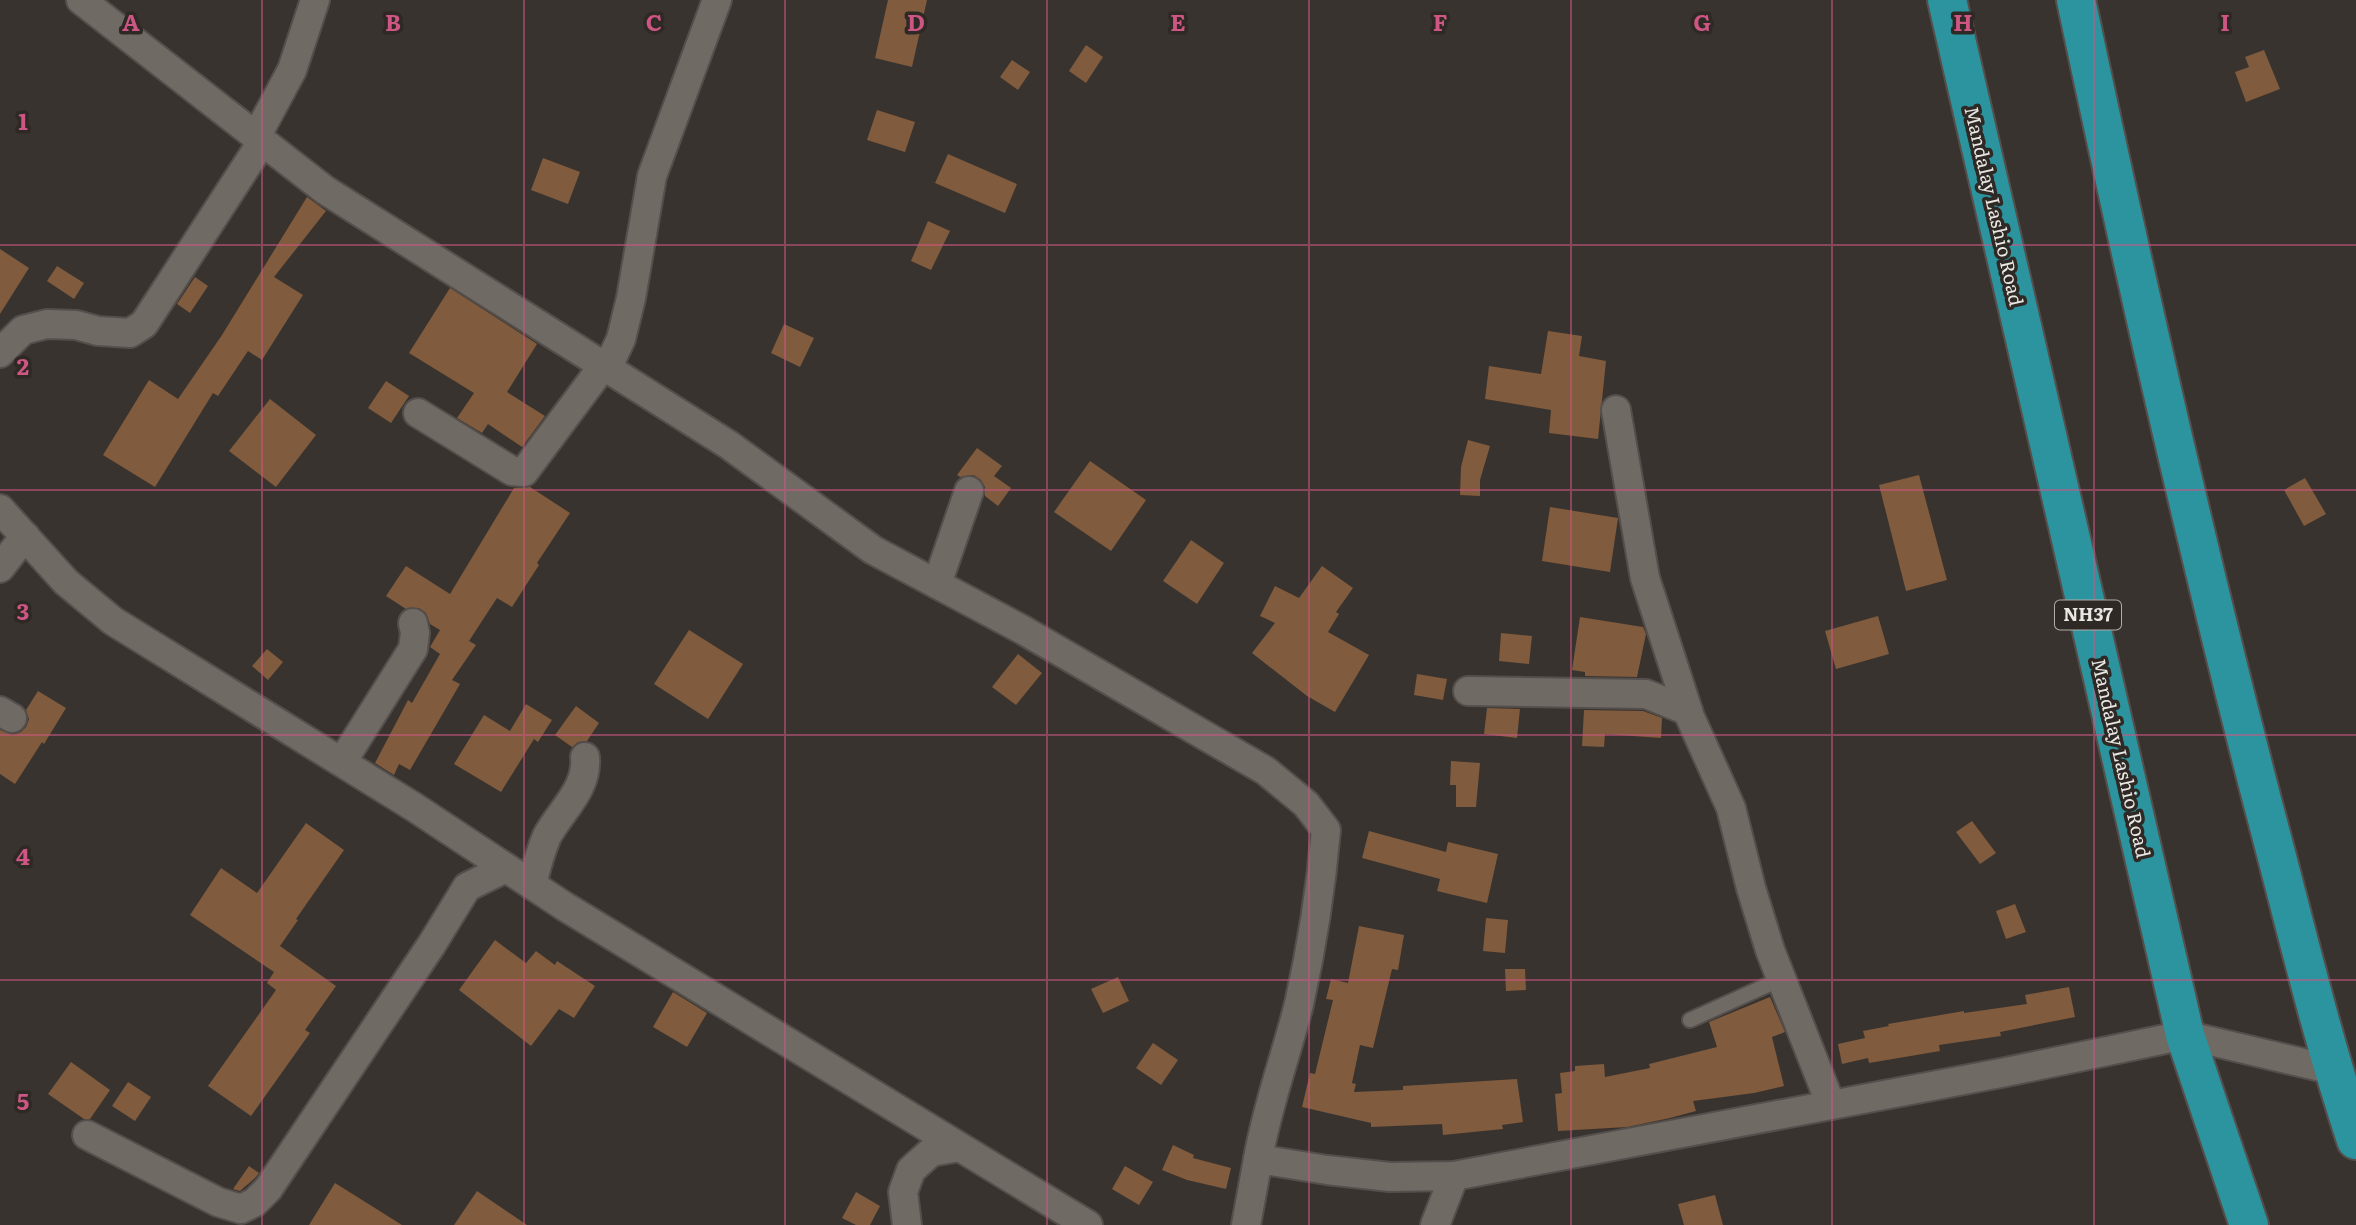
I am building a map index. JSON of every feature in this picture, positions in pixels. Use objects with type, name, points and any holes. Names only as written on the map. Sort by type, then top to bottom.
[{"type":"highway","name":"Mandalay Lashio Road","points":[[1947,0],[2185,1035],[2249,1225]]},
{"type":"highway","points":[[2076,0],[2124,224],[2235,698],[2333,1070],[2356,1140]]},
{"type":"street","points":[[81,0],[325,190],[729,445],[873,550],[1023,630],[1266,771],[1306,804],[1326,830],[1321,888],[1298,1005],[1264,1122],[1247,1225]]},
{"type":"street","points":[[0,353],[23,330],[47,324],[76,325],[98,331],[130,333],[144,324],[259,140],[292,70],[316,0]]},
{"type":"street","points":[[418,413],[512,471],[524,472],[613,356],[621,339],[632,298],[652,176],[717,0]]},
{"type":"street","points":[[1616,410],[1645,578],[1688,711],[1731,808],[1751,888],[1781,979],[1831,1105]]},
{"type":"street","points":[[937,584],[968,491]]},
{"type":"street","points":[[0,509],[66,582],[113,621],[342,762],[533,885],[1088,1225]]},
{"type":"street","points":[[0,568],[25,536]]},
{"type":"street","points":[[342,762],[413,649],[413,623]]},
{"type":"street","points":[[1468,691],[1646,694],[1688,711]]},
{"type":"street","points":[[533,885],[536,865],[548,836],[586,774],[585,757]]},
{"type":"street","points":[[87,1135],[218,1202],[241,1209],[256,1202],[268,1189],[467,887],[506,867]]},
{"type":"street","points":[[1258,1159],[1390,1177],[1454,1176],[2185,1035],[2333,1070]]},
{"type":"street","points":[[907,1225],[903,1192],[911,1170],[931,1152],[959,1147]]},
{"type":"street","points":[[1435,1225],[1454,1176]]},
{"type":"lane","points":[[1689,1020],[1781,979]]},
{"type":"building","points":[[888,0],[927,0],[912,67],[875,58]]},
{"type":"building","points":[[1086,45],[1103,57],[1086,83],[1069,71]]},
{"type":"building","points":[[2264,50],[2280,89],[2246,102],[2235,72],[2249,67],[2245,57]]},
{"type":"building","points":[[1012,60],[1030,72],[1018,90],[1000,77]]},
{"type":"building","points":[[877,110],[915,122],[905,152],[867,140]]},
{"type":"building","points":[[948,154],[1017,184],[1005,213],[935,183]]},
{"type":"building","points":[[543,158],[580,172],[568,204],[531,190]]},
{"type":"building","points":[[307,197],[326,211],[274,277],[303,295],[262,360],[248,351],[218,396],[213,393],[155,487],[103,455],[149,380],[178,399],[222,335]]},
{"type":"building","points":[[928,221],[950,231],[931,270],[911,261]]},
{"type":"building","points":[[0,249],[29,268],[0,314]]},
{"type":"building","points":[[57,266],[84,283],[74,299],[47,281]]},
{"type":"building","points":[[195,277],[208,286],[190,313],[177,304]]},
{"type":"building","points":[[450,288],[537,344],[507,392],[545,416],[522,447],[488,424],[482,433],[457,418],[474,393],[409,353]]},
{"type":"building","points":[[784,324],[814,338],[800,367],[771,353]]},
{"type":"building","points":[[1548,331],[1582,336],[1579,356],[1606,361],[1598,439],[1549,433],[1551,410],[1485,399],[1489,366],[1541,374]]},
{"type":"building","points":[[386,381],[409,396],[391,423],[368,408]]},
{"type":"building","points":[[270,399],[316,435],[276,487],[229,451]]},
{"type":"building","points":[[1468,440],[1490,446],[1480,480],[1480,496],[1460,495],[1461,467]]},
{"type":"building","points":[[977,448],[1002,466],[994,476],[1011,488],[998,506],[985,496],[985,487],[981,480],[974,475],[957,475]]},
{"type":"building","points":[[1090,461],[1146,500],[1111,551],[1054,512]]},
{"type":"building","points":[[1919,475],[1947,580],[1906,591],[1879,485]]},
{"type":"building","points":[[2305,478],[2326,514],[2304,526],[2284,490]]},
{"type":"building","points":[[530,487],[570,513],[512,607],[497,598],[469,641],[476,645],[452,680],[460,684],[410,770],[399,764],[394,775],[375,763],[408,700],[412,703],[440,654],[430,647],[440,630],[430,624],[426,613],[419,608],[406,609],[386,596],[406,566],[450,594],[514,488]]},
{"type":"building","points":[[1550,507],[1618,518],[1610,572],[1542,561]]},
{"type":"building","points":[[1191,540],[1224,563],[1197,604],[1163,581]]},
{"type":"building","points":[[1322,566],[1353,588],[1336,612],[1339,614],[1328,632],[1369,655],[1335,712],[1307,696],[1252,653],[1275,623],[1260,616],[1275,586],[1299,598]]},
{"type":"building","points":[[1878,616],[1889,654],[1836,669],[1825,631]]},
{"type":"building","points":[[1580,617],[1643,627],[1646,634],[1637,677],[1585,676],[1585,672],[1572,670]]},
{"type":"building","points":[[689,630],[743,664],[708,719],[654,684]]},
{"type":"building","points":[[1501,633],[1532,636],[1529,664],[1499,661]]},
{"type":"building","points":[[267,649],[283,662],[268,680],[252,666]]},
{"type":"building","points":[[1018,654],[1042,673],[1016,705],[992,687]]},
{"type":"building","points":[[1417,674],[1447,679],[1443,700],[1414,695]]},
{"type":"building","points":[[38,691],[66,708],[15,784],[0,774],[0,730],[13,735],[26,727],[29,719],[26,710]]},
{"type":"building","points":[[526,704],[552,720],[538,742],[534,739],[501,792],[454,764],[484,715],[510,731]]},
{"type":"building","points":[[576,706],[599,723],[587,741],[578,742],[572,747],[555,735]]},
{"type":"building","points":[[1487,708],[1520,709],[1517,738],[1484,734]]},
{"type":"building","points":[[1584,710],[1643,711],[1662,718],[1661,738],[1605,734],[1604,747],[1582,746]]},
{"type":"building","points":[[1451,761],[1480,763],[1476,807],[1456,807],[1456,785],[1450,785]]},
{"type":"building","points":[[1972,821],[1996,853],[1980,864],[1956,832]]},
{"type":"building","points":[[306,823],[344,850],[280,946],[336,986],[305,1030],[310,1033],[251,1116],[208,1086],[276,990],[267,983],[274,972],[190,915],[221,868],[257,893]]},
{"type":"building","points":[[1369,831],[1446,852],[1448,842],[1498,854],[1487,903],[1437,891],[1440,879],[1362,858]]},
{"type":"building","points":[[2015,904],[2026,932],[2006,939],[1996,911]]},
{"type":"building","points":[[1486,918],[1508,920],[1505,953],[1483,951]]},
{"type":"building","points":[[1359,926],[1404,935],[1398,970],[1392,969],[1373,1048],[1360,1045],[1352,1083],[1356,1084],[1354,1092],[1517,1079],[1523,1122],[1502,1125],[1503,1129],[1443,1135],[1442,1124],[1371,1127],[1371,1123],[1302,1107],[1310,1073],[1315,1074],[1333,1000],[1326,999],[1331,979],[1348,983]]},
{"type":"building","points":[[495,940],[526,963],[536,951],[555,965],[557,961],[595,986],[574,1018],[559,1009],[531,1046],[459,990]]},
{"type":"building","points":[[1505,969],[1525,969],[1526,990],[1506,991]]},
{"type":"building","points":[[1118,977],[1129,1001],[1103,1013],[1091,989]]},
{"type":"building","points":[[2069,987],[2075,1017],[2000,1032],[2001,1036],[1939,1045],[1940,1051],[1869,1063],[1868,1058],[1842,1064],[1838,1044],[1865,1038],[1863,1031],[1964,1011],[2027,1004],[2025,995]]},
{"type":"building","points":[[673,992],[707,1013],[687,1047],[653,1027]]},
{"type":"building","points":[[1770,997],[1785,1032],[1772,1037],[1784,1086],[1693,1101],[1696,1111],[1627,1127],[1558,1131],[1555,1094],[1562,1093],[1560,1073],[1575,1071],[1575,1066],[1604,1064],[1605,1077],[1650,1068],[1649,1064],[1717,1047],[1709,1022]]},
{"type":"building","points":[[1153,1043],[1178,1060],[1161,1085],[1136,1068]]},
{"type":"building","points":[[71,1062],[110,1090],[90,1119],[84,1119],[48,1094]]},
{"type":"building","points":[[128,1082],[151,1097],[135,1121],[112,1106]]},
{"type":"building","points":[[1173,1145],[1194,1155],[1193,1158],[1231,1168],[1226,1189],[1187,1180],[1162,1170]]},
{"type":"building","points":[[249,1166],[259,1173],[240,1191],[233,1189]]},
{"type":"building","points":[[1125,1166],[1153,1182],[1139,1205],[1112,1189]]},
{"type":"building","points":[[335,1183],[402,1225],[309,1225]]},
{"type":"building","points":[[477,1191],[527,1225],[454,1225]]},
{"type":"building","points":[[856,1192],[880,1206],[870,1225],[856,1225],[842,1218]]},
{"type":"building","points":[[1715,1195],[1723,1225],[1684,1225],[1678,1204]]}]
